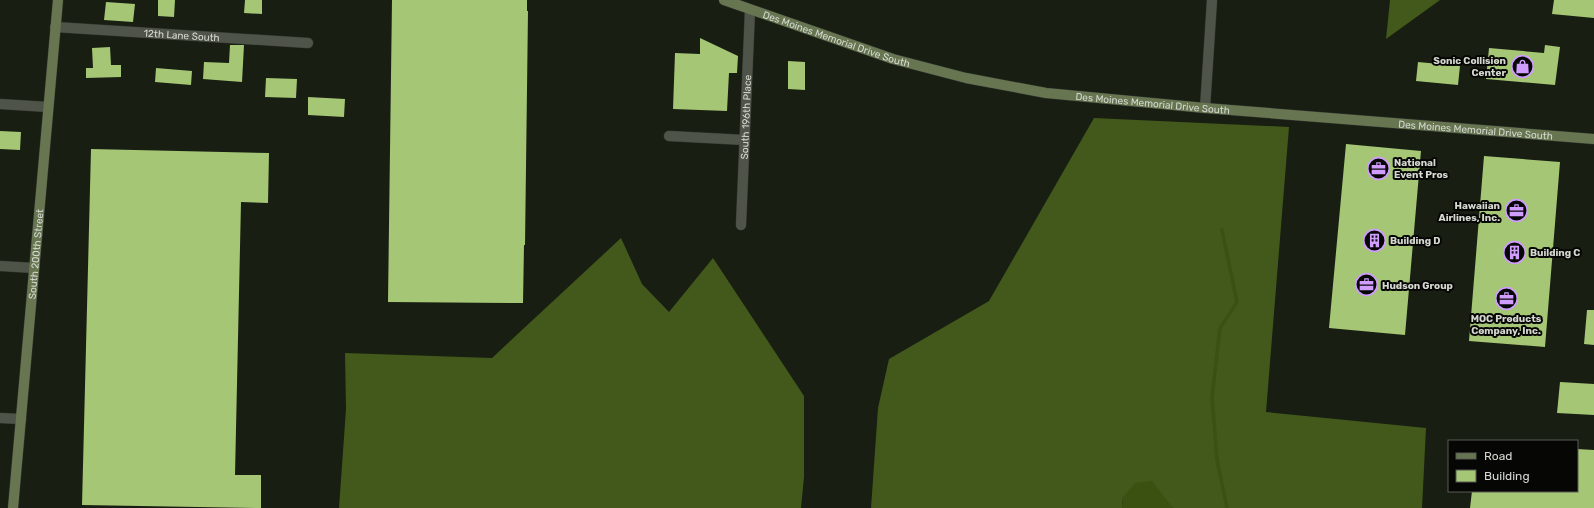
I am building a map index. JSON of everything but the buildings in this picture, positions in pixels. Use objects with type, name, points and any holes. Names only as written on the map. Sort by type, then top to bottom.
[{"type":"main road","name":"South 200th Street","points":[[14,508],[58,0]]},
{"type":"main road","name":"Des Moines Memorial Drive South","points":[[724,0],[893,59],[966,78],[1046,93],[1205,108],[1594,139]]},
{"type":"street","points":[[1205,108],[1212,0]]},
{"type":"street","name":"South 196th Place","points":[[741,225],[750,10]]},
{"type":"street","name":"12th Lane South","points":[[55,27],[308,43]]},
{"type":"street","points":[[0,104],[48,107]]},
{"type":"street","points":[[669,136],[745,140]]},
{"type":"street","points":[[0,266],[34,268]]},
{"type":"street","points":[[0,418],[21,419]]},
{"type":"shaded area","points":[[1390,0],[1440,0],[1386,39]]},
{"type":"shaded area","points":[[1094,118],[1289,127],[1266,412],[1426,428],[1422,508],[1173,508],[1167,502],[1123,497],[1122,508],[871,508],[878,408],[889,359],[989,301]]},
{"type":"shaded area","points":[[621,238],[642,284],[669,312],[713,258],[804,396],[804,477],[801,508],[339,508],[346,409],[345,353],[492,358]]},
{"type":"shaded area","points":[[1152,481],[1173,508],[1122,508],[1123,497],[1135,483]]},
{"type":"waterway","points":[[1222,230],[1237,302],[1220,328],[1212,397],[1217,460],[1227,508]]},
{"type":"place","name":"Sonic Collision Center","points":[[1522,66]]},
{"type":"place","name":"National Event Pros","points":[[1379,168]]},
{"type":"place","name":"Hawaiian Airlines, Inc.","points":[[1516,211]]},
{"type":"place","name":"Building D","points":[[1375,240]]},
{"type":"place","name":"Building C","points":[[1515,252]]},
{"type":"place","name":"Hudson Group","points":[[1366,285]]},
{"type":"place","name":"MOC Products Company, Inc.","points":[[1506,298]]}]
